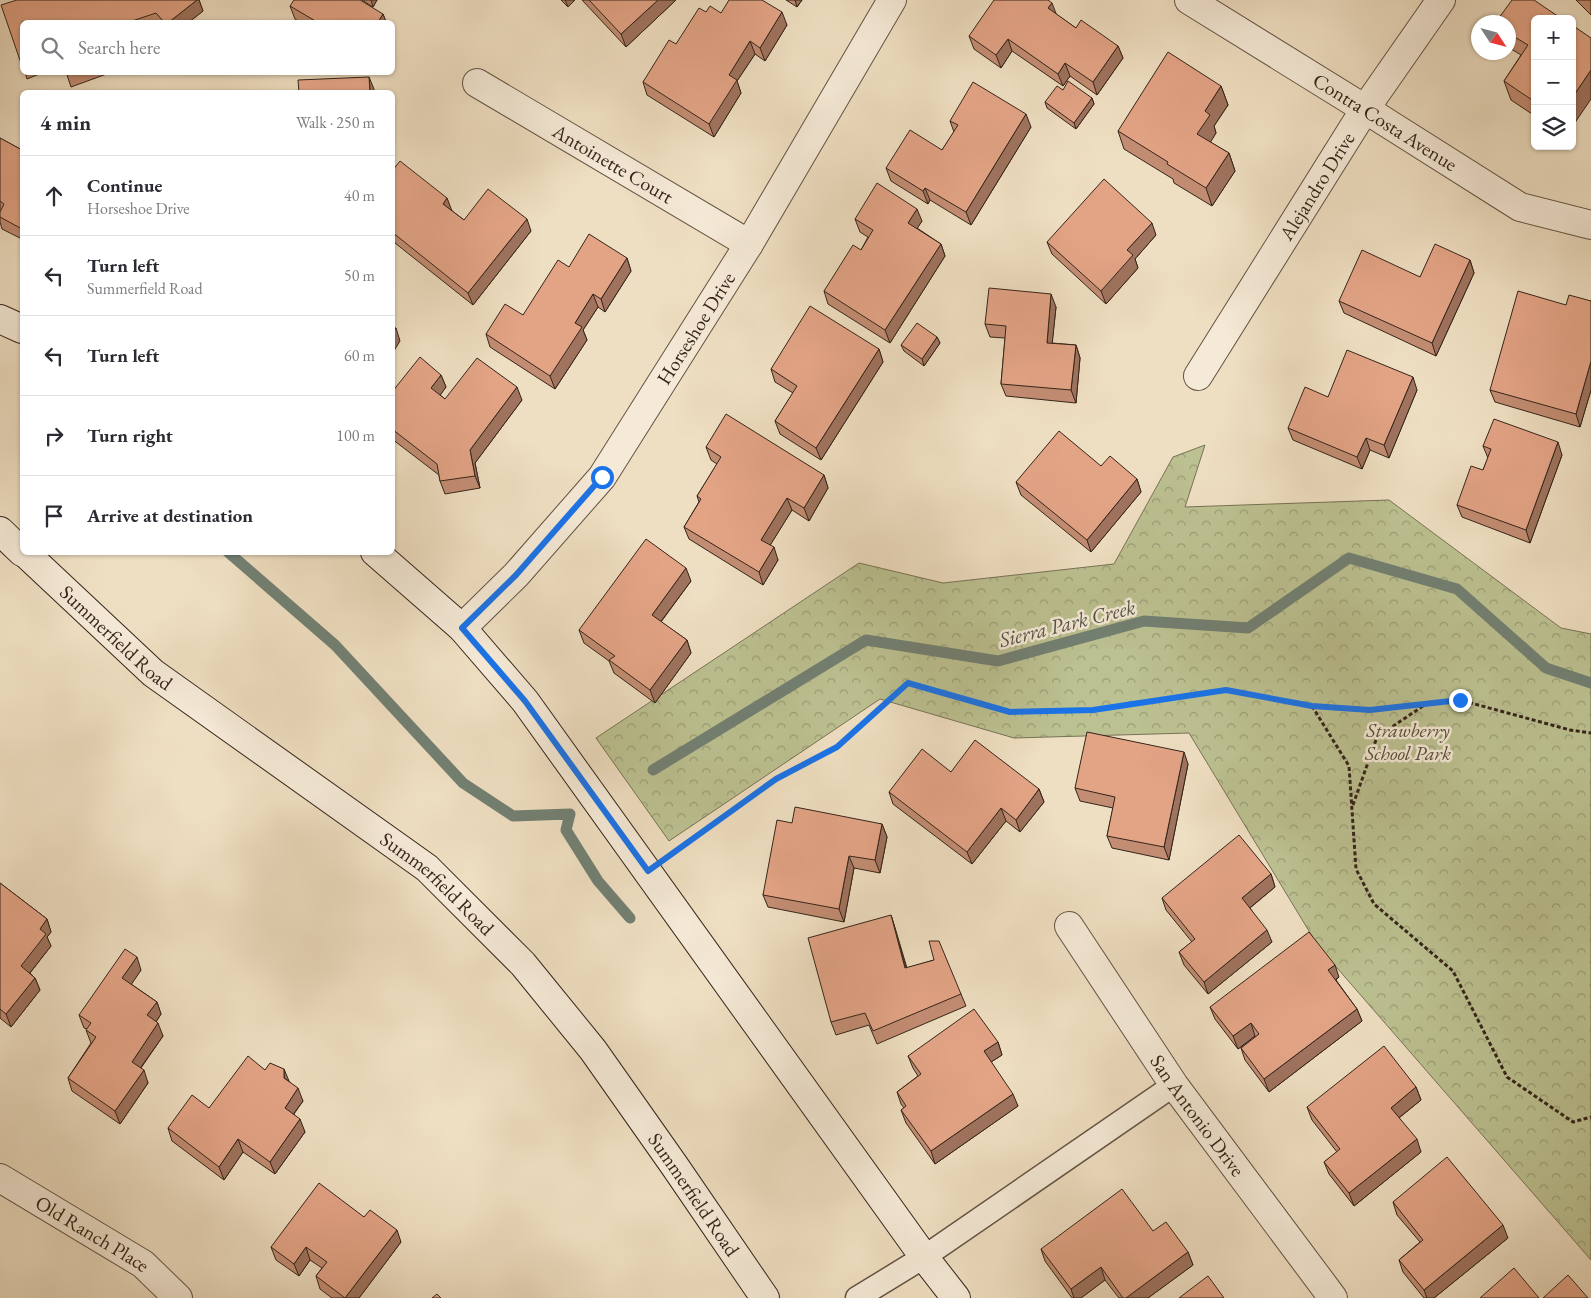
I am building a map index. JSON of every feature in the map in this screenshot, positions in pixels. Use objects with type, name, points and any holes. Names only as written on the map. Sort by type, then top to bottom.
[{"type":"street","name":"Horseshoe Drive","points":[[462,628],[516,575],[602,477],[749,244],[892,0]]},
{"type":"street","name":"Contra Costa Avenue","points":[[1189,0],[1520,207],[1591,225]]},
{"type":"street","name":"Alejandro Drive","points":[[1198,376],[1365,109],[1441,0]]},
{"type":"street","name":"Antoinette Court","points":[[477,83],[749,244]]},
{"type":"street","points":[[0,319],[20,328]]},
{"type":"street","name":"Summerfield Road","points":[[0,531],[20,549]]},
{"type":"street","name":"Summerfield Road","points":[[26,555],[153,673],[427,868],[523,964],[593,1050],[764,1298]]},
{"type":"street","points":[[378,555],[462,628],[525,701],[924,1257],[956,1298]]},
{"type":"street","name":"San Antonio Drive","points":[[1069,926],[1174,1085],[1333,1298]]},
{"type":"street","name":"Old Ranch Place","points":[[0,1178],[143,1264],[178,1298]]},
{"type":"lane","points":[[857,1298],[924,1257],[1174,1085]]},
{"type":"path","points":[[648,871],[776,779],[837,747],[908,683],[1010,712],[1093,710],[1226,690],[1312,706],[1370,710],[1460,700],[1570,730],[1591,733]]},
{"type":"path","points":[[1352,808],[1377,737],[1426,704]]},
{"type":"path","points":[[1312,706],[1349,766],[1356,869],[1374,904],[1453,971],[1507,1077],[1573,1122],[1591,1117]]},
{"type":"green space","name":"Strawberry School Park","points":[[1205,445],[1185,507],[1389,500],[1561,628],[1591,634],[1591,1260],[1318,946],[1189,733],[1014,738],[880,699],[669,841],[596,738],[859,563],[943,583],[1114,564],[1173,457]]},
{"type":"building","points":[[17,0],[197,0],[172,20],[162,20],[156,13],[135,20],[20,20],[20,60],[1,5]]},
{"type":"building","points":[[294,0],[360,0],[383,14],[379,20],[314,20],[290,6]]},
{"type":"building","points":[[589,0],[658,0],[621,34]]},
{"type":"building","points":[[729,0],[762,0],[782,12],[760,48],[750,41],[729,75],[737,80],[709,124],[643,82],[669,40],[676,44],[699,8],[706,12],[710,6],[721,13]]},
{"type":"building","points":[[994,0],[1048,0],[1052,3],[1048,8],[1076,28],[1081,20],[1118,46],[1093,82],[1065,63],[1058,74],[1008,39],[996,55],[969,36]]},
{"type":"building","points":[[1512,0],[1534,0],[1556,15],[1531,15],[1531,99],[1504,81],[1528,45],[1516,38],[1516,15],[1501,15]]},
{"type":"building","points":[[1576,28],[1591,38],[1591,70],[1576,92]]},
{"type":"building","points":[[1168,52],[1221,86],[1205,111],[1210,115],[1197,134],[1229,153],[1206,188],[1118,131]]},
{"type":"building","points":[[369,77],[370,90],[299,90],[298,80]]},
{"type":"building","points":[[1068,81],[1092,98],[1074,123],[1045,102],[1057,86],[1063,90]]},
{"type":"building","points":[[973,82],[1026,114],[966,212],[925,188],[923,191],[886,168],[910,130],[942,150],[958,125],[950,121]]},
{"type":"building","points":[[0,138],[20,149],[20,228],[0,217],[4,204],[0,201]]},
{"type":"building","points":[[400,161],[447,198],[443,204],[464,220],[488,189],[527,219],[468,293],[395,234],[395,167]]},
{"type":"building","points":[[1104,179],[1152,223],[1127,250],[1133,255],[1101,291],[1047,242]]},
{"type":"building","points":[[877,183],[917,209],[908,223],[941,244],[885,330],[824,291],[853,245],[861,250],[873,230],[855,219]]},
{"type":"building","points":[[589,234],[627,258],[601,299],[593,294],[575,323],[582,327],[550,376],[486,334],[505,304],[523,315],[558,260],[569,267]]},
{"type":"building","points":[[1435,244],[1470,260],[1432,343],[1339,301],[1362,250],[1420,277]]},
{"type":"building","points":[[989,288],[1051,294],[1047,343],[1076,345],[1071,390],[1001,384],[1006,326],[985,324]]},
{"type":"building","points":[[1518,291],[1566,305],[1569,295],[1591,301],[1591,361],[1576,414],[1490,390]]},
{"type":"building","points":[[810,306],[879,349],[816,448],[775,421],[797,386],[771,369]]},
{"type":"building","points":[[917,323],[937,337],[922,359],[901,345]]},
{"type":"building","points":[[1347,350],[1413,377],[1384,445],[1366,438],[1357,457],[1288,428],[1305,387],[1328,397]]},
{"type":"building","points":[[420,357],[441,375],[431,388],[445,399],[477,358],[517,387],[470,450],[475,476],[440,481],[437,464],[395,431],[395,388]]},
{"type":"building","points":[[726,414],[824,475],[804,508],[787,498],[761,540],[774,547],[759,572],[684,527],[701,499],[697,496],[721,457],[706,447]]},
{"type":"building","points":[[1494,419],[1558,442],[1526,530],[1457,505],[1471,466],[1483,470],[1491,449],[1483,446]]},
{"type":"building","points":[[1059,431],[1101,466],[1110,456],[1137,479],[1087,540],[1016,482]]},
{"type":"building","points":[[646,539],[686,568],[652,615],[687,640],[650,690],[609,660],[615,656],[579,630]]},
{"type":"building","points":[[1087,732],[1184,752],[1164,847],[1107,836],[1115,797],[1075,788]]},
{"type":"building","points":[[975,740],[1039,789],[1016,820],[1001,808],[967,852],[889,792],[922,749],[951,772]]},
{"type":"building","points":[[795,807],[882,824],[875,860],[849,856],[839,909],[763,895],[777,820],[792,823]]},
{"type":"building","points":[[1239,835],[1271,874],[1242,898],[1267,930],[1204,982],[1179,952],[1195,939],[1162,898]]},
{"type":"building","points":[[0,883],[47,919],[40,929],[46,934],[21,966],[35,978],[6,1014],[0,1009]]},
{"type":"building","points":[[891,915],[905,968],[934,960],[929,941],[939,941],[961,994],[873,1031],[865,1013],[831,1022],[808,938]]},
{"type":"building","points":[[1309,932],[1335,965],[1328,970],[1357,1009],[1264,1079],[1241,1048],[1259,1034],[1251,1023],[1233,1036],[1210,1007]]},
{"type":"building","points":[[125,949],[137,957],[122,978],[157,1002],[147,1015],[158,1023],[132,1062],[144,1070],[115,1111],[68,1078],[96,1037],[86,1030],[91,1023],[79,1015]]},
{"type":"building","points":[[974,1009],[998,1042],[984,1051],[1013,1094],[931,1151],[901,1110],[906,1106],[897,1092],[921,1074],[908,1056]]},
{"type":"building","points":[[1384,1046],[1416,1087],[1391,1108],[1417,1139],[1349,1193],[1324,1162],[1340,1149],[1307,1107]]},
{"type":"building","points":[[248,1056],[265,1070],[270,1063],[284,1069],[284,1078],[298,1088],[285,1108],[300,1119],[270,1162],[238,1139],[219,1167],[168,1128],[192,1095],[209,1108]]},
{"type":"building","points":[[1447,1157],[1503,1225],[1424,1290],[1399,1260],[1423,1240],[1393,1202]]},
{"type":"building","points":[[319,1183],[364,1217],[370,1210],[397,1230],[345,1298],[316,1276],[327,1262],[306,1247],[294,1264],[271,1247]]},
{"type":"building","points":[[1122,1189],[1153,1231],[1166,1222],[1188,1252],[1126,1298],[1123,1298],[1101,1267],[1071,1289],[1041,1249]]},
{"type":"building","points":[[1514,1268],[1539,1298],[1480,1298]]},
{"type":"building","points":[[1568,1275],[1588,1298],[1543,1298]]},
{"type":"building","points":[[1208,1276],[1224,1298],[1179,1298]]},
{"type":"building","points":[[437,1294],[441,1298],[432,1298]]},
{"type":"waterway","points":[[231,555],[335,645],[463,783],[513,816],[570,814],[566,830],[598,881],[630,918]]},
{"type":"waterway","name":"Sierra Park Creek","points":[[653,770],[866,640],[998,661],[1144,621],[1248,628],[1349,558],[1457,589],[1546,668],[1591,683]]},
{"type":"route","points":[[602,477],[516,575],[462,628],[525,701],[648,871],[776,779],[837,747],[908,683],[1010,712],[1093,710],[1226,690],[1312,706],[1370,710],[1460,700]]}]
